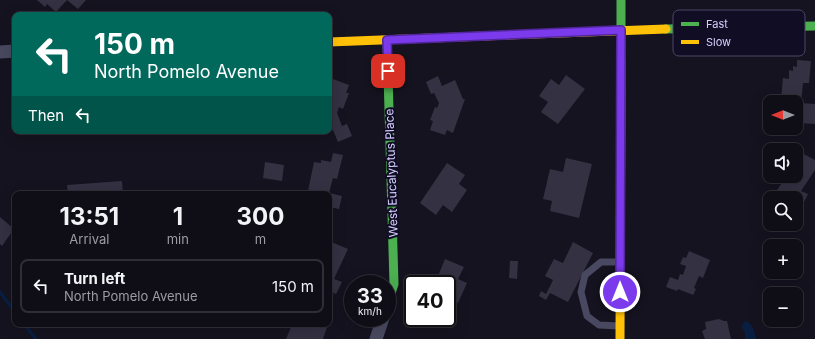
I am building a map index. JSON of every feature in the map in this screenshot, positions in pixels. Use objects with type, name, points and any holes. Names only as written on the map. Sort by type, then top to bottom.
[{"type":"street","points":[[620,339],[621,0]]},
{"type":"street","points":[[805,26],[815,26]]},
{"type":"street","points":[[332,42],[673,29]]},
{"type":"street","name":"West Eucalyptus Place","points":[[387,40],[394,275]]},
{"type":"street","points":[[0,52],[12,51]]},
{"type":"street","points":[[376,339],[380,327]]},
{"type":"lane","points":[[620,262],[601,262],[595,266],[585,275],[581,292],[587,316],[599,325],[620,326]]},
{"type":"water","points":[[745,321],[752,326],[756,339],[745,339],[745,333],[741,326]]},
{"type":"building","points":[[37,0],[67,0],[56,12],[47,4],[45,7]]},
{"type":"building","points":[[67,0],[86,0],[78,9]]},
{"type":"building","points":[[797,60],[811,61],[809,83],[803,83],[802,95],[781,95],[783,78],[789,79],[789,70],[793,71],[793,66],[797,67]]},
{"type":"building","points":[[566,75],[585,89],[558,124],[541,112],[548,102],[539,96],[551,79],[559,85]]},
{"type":"building","points":[[438,76],[442,86],[455,80],[463,99],[465,99],[453,133],[447,130],[445,135],[430,130],[433,121],[430,120],[435,107],[437,108],[439,103],[434,93],[431,94],[426,82]]},
{"type":"building","points":[[333,79],[349,85],[346,93],[349,93],[343,109],[339,107],[337,113],[342,126],[347,124],[352,136],[338,142],[332,130]]},
{"type":"building","points":[[803,103],[815,104],[815,124],[803,123]]},
{"type":"building","points":[[333,153],[343,155],[337,179],[333,178],[330,191],[308,191],[314,162],[321,163],[321,160],[331,162]]},
{"type":"building","points":[[803,154],[815,160],[815,170],[801,191],[777,190],[782,183],[803,183]]},
{"type":"building","points":[[566,158],[592,164],[579,218],[550,211],[552,201],[543,199],[550,169],[563,172]]},
{"type":"building","points":[[265,162],[284,165],[282,181],[263,178]]},
{"type":"building","points":[[447,163],[465,175],[459,184],[467,190],[452,212],[443,205],[436,215],[420,203]]},
{"type":"building","points":[[122,181],[123,191],[68,191],[67,185]]},
{"type":"building","points":[[803,192],[808,194],[803,204]]},
{"type":"building","points":[[332,194],[342,196],[339,209],[332,208]]},
{"type":"building","points":[[0,217],[12,227],[12,232],[2,246],[0,244]]},
{"type":"building","points":[[332,242],[348,249],[334,279],[342,282],[336,294],[332,292]]},
{"type":"building","points":[[573,242],[593,253],[568,302],[550,293],[546,300],[539,296],[541,291],[546,294],[553,280],[545,276],[554,259],[563,263]]},
{"type":"building","points":[[689,251],[710,260],[703,278],[699,276],[693,295],[678,289],[677,291],[666,287],[670,277],[678,280],[680,274],[683,275],[686,266],[680,264],[683,257],[686,258]]},
{"type":"building","points":[[445,259],[464,267],[458,279],[467,283],[458,303],[456,302],[456,275],[438,275]]},
{"type":"building","points":[[510,261],[518,261],[517,279],[509,278]]},
{"type":"building","points":[[719,319],[727,321],[731,339],[705,339],[702,331],[706,329],[705,322]]},
{"type":"building","points":[[291,327],[327,327],[323,339],[286,339]]},
{"type":"waterway","points":[[0,292],[12,308]]},
{"type":"waterway","points":[[26,327],[36,339]]},
{"type":"traffic: fast","points":[[621,0],[621,62]]},
{"type":"traffic: fast","points":[[805,26],[815,26]]},
{"type":"traffic: fast","points":[[666,29],[673,29]]},
{"type":"traffic: fast","points":[[387,40],[394,275]]},
{"type":"traffic: slow","points":[[332,42],[666,29]]},
{"type":"traffic: slow","points":[[620,339],[621,62]]},
{"type":"route","points":[[388,71],[387,40],[621,30],[620,292]]}]
